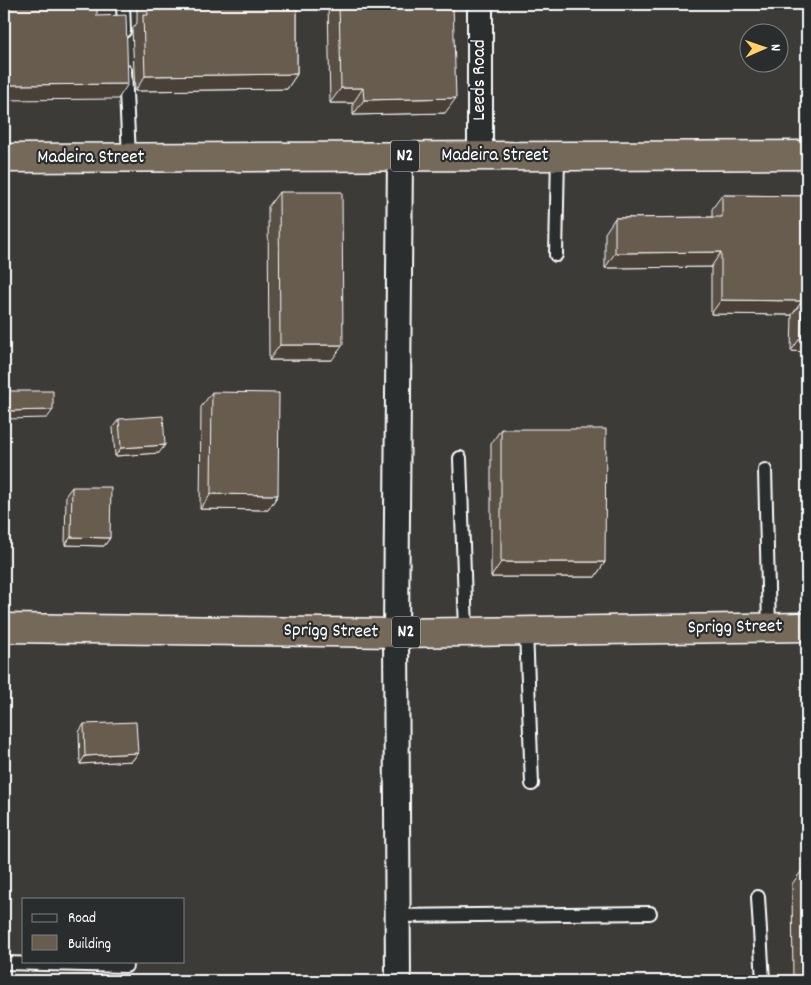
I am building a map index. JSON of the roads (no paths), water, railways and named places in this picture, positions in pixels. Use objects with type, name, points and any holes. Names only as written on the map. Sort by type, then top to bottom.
[{"type":"highway","name":"Madeira Street","points":[[4,158],[807,155]]},
{"type":"highway","name":"Sprigg Street","points":[[4,628],[396,633],[807,627]]},
{"type":"street","name":"Leeds Road","points":[[480,4],[480,156]]},
{"type":"street","points":[[398,981],[396,633],[400,156]]},
{"type":"lane","points":[[123,4],[124,42]]},
{"type":"lane","points":[[125,61],[129,158]]},
{"type":"lane","points":[[556,255],[558,156]]},
{"type":"lane","points":[[460,458],[466,631]]},
{"type":"lane","points":[[764,470],[769,627]]},
{"type":"lane","points":[[526,630],[532,784]]},
{"type":"lane","points":[[758,897],[763,981]]},
{"type":"lane","points":[[397,916],[650,913]]},
{"type":"lane","points":[[4,962],[126,966]]}]
